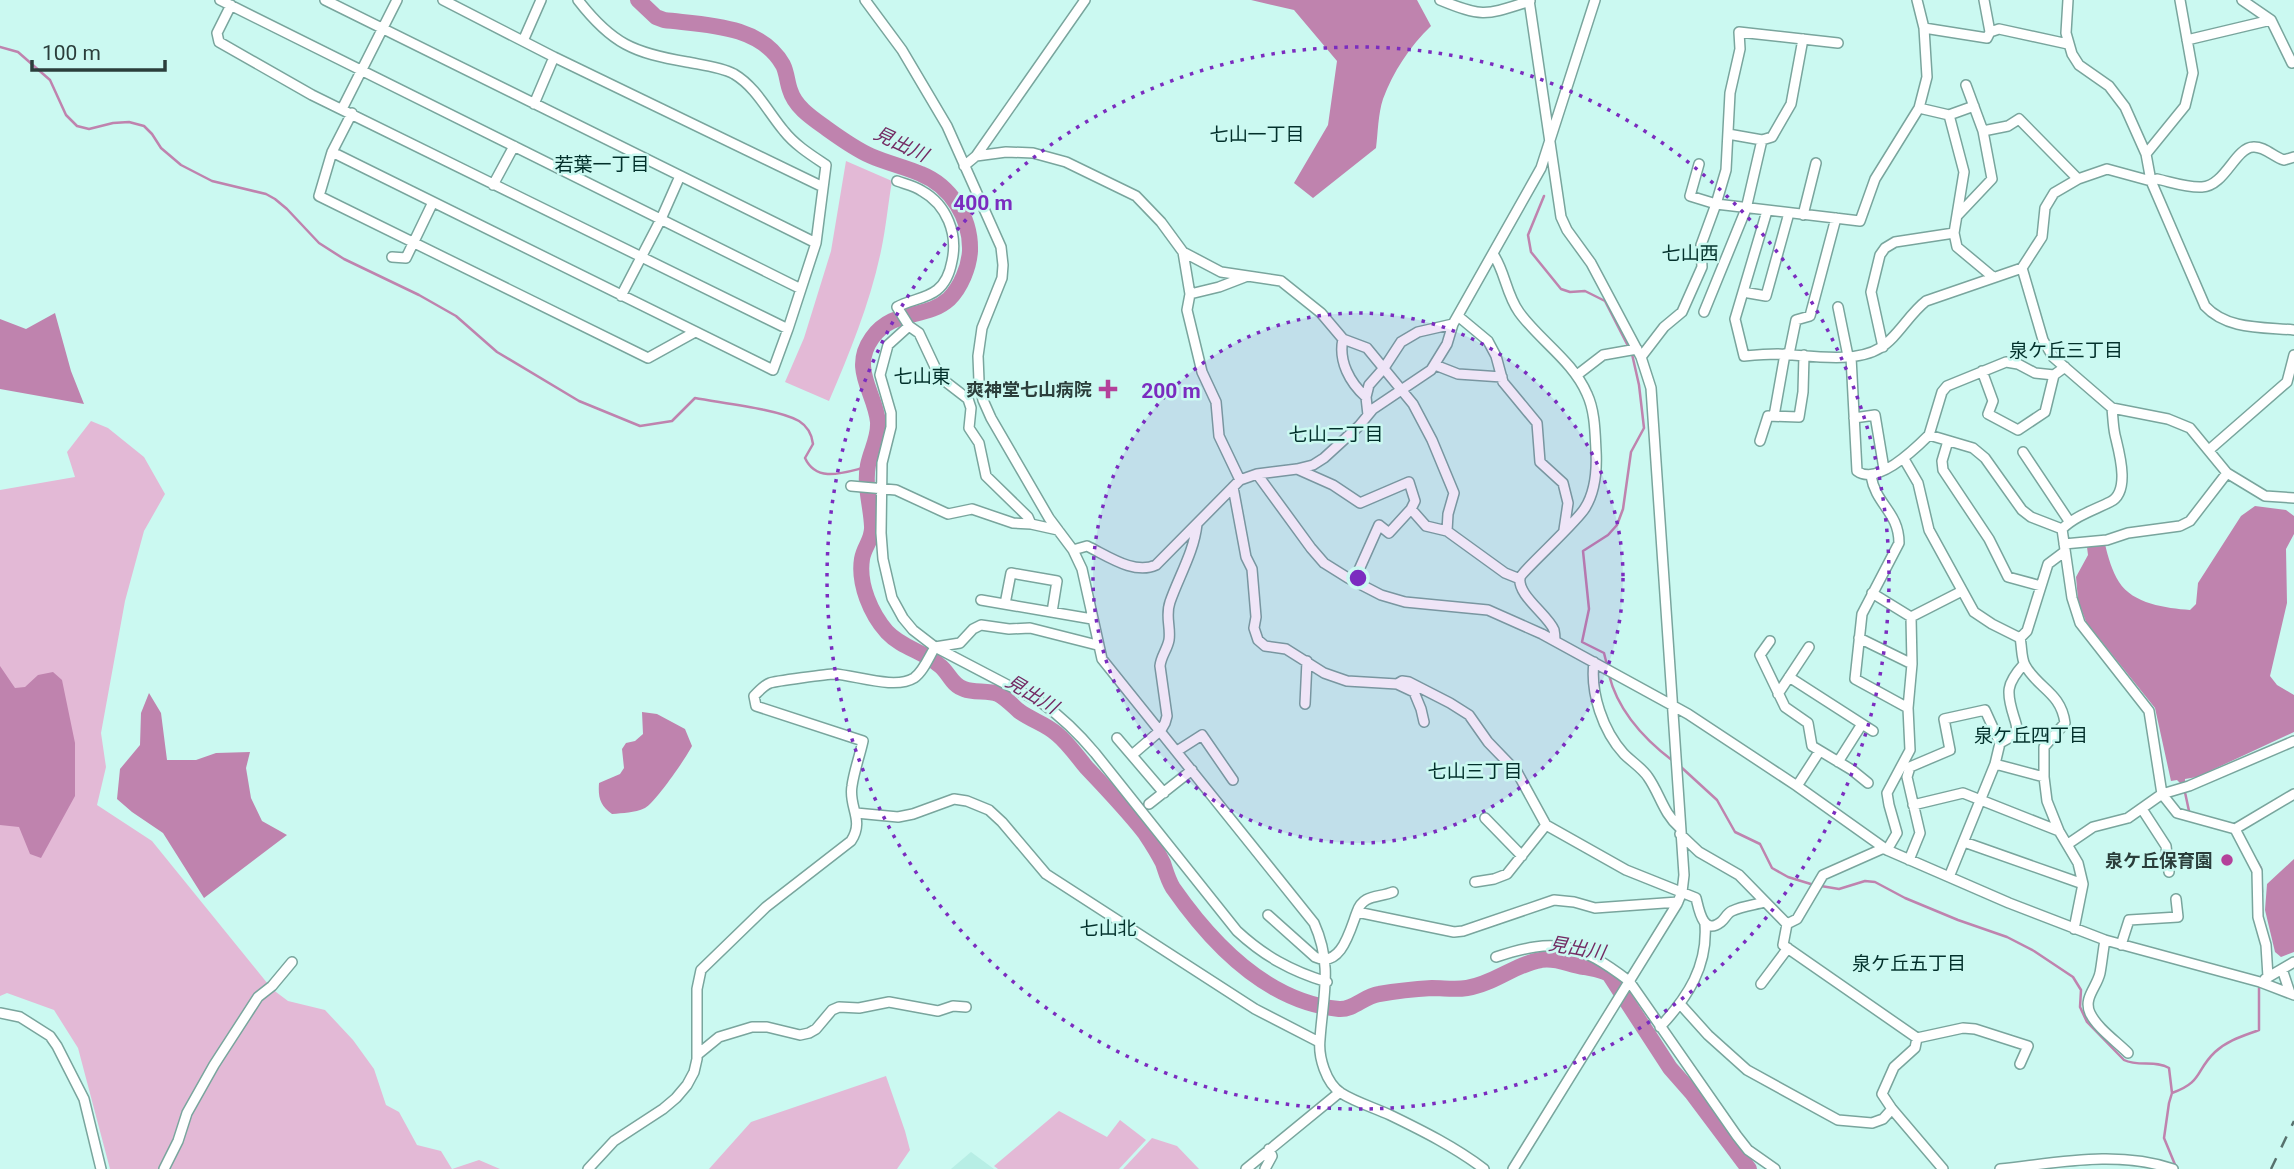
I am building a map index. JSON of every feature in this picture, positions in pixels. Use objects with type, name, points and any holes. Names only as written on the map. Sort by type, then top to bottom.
[{"type":"street","points":[[220,0],[801,289]]},
{"type":"street","points":[[325,0],[343,4],[383,28],[816,243]]},
{"type":"street","points":[[342,108],[397,0]]},
{"type":"street","points":[[443,0],[554,57],[823,187]]},
{"type":"street","points":[[523,41],[541,0]]},
{"type":"street","points":[[332,152],[773,370],[816,243],[826,165],[795,143],[749,85],[732,73],[631,49],[603,28],[578,0]]},
{"type":"street","points":[[865,0],[902,50],[940,115],[1000,247],[1002,278],[982,328],[978,356],[979,381],[991,418],[1082,569],[1102,659],[1314,923],[1320,935],[1325,959],[1327,982],[1319,1042],[1328,1077],[1340,1092],[1425,1131],[1484,1169]]},
{"type":"street","points":[[964,166],[976,156],[1085,0]]},
{"type":"street","points":[[1440,0],[1480,14],[1530,0],[1564,223],[1591,262],[1639,353],[1651,388],[1684,875],[1680,897],[1513,1169]]},
{"type":"street","points":[[1073,550],[1087,546],[1133,568],[1147,569],[1156,565],[1237,483],[1257,474],[1313,465],[1359,426],[1373,409],[1435,365],[1447,344],[1455,320],[1541,168],[1595,0]]},
{"type":"street","points":[[1699,164],[1690,197],[1746,209],[1860,221],[1875,179],[1919,108],[1927,77],[1924,28],[1917,0]]},
{"type":"street","points":[[1924,28],[1987,38],[1990,32],[1984,0]]},
{"type":"street","points":[[2068,0],[2068,44],[2079,65],[2109,86],[2125,107],[2146,154],[2151,181],[2205,306],[2212,314],[2242,326],[2294,330]]},
{"type":"street","points":[[2146,154],[2185,106],[2193,73],[2179,0]]},
{"type":"street","points":[[2242,0],[2271,20],[2292,63]]},
{"type":"street","points":[[231,5],[218,33],[219,42],[312,95],[788,329]]},
{"type":"street","points":[[2187,40],[2271,20]]},
{"type":"street","points":[[1990,32],[1999,29],[2068,44]]},
{"type":"street","points":[[1577,375],[1603,355],[1639,353],[1682,312],[1702,267],[1701,245],[1726,170],[1730,93],[1740,50],[1739,32],[1838,43]]},
{"type":"street","points":[[1728,134],[1762,139],[1772,137],[1791,104],[1803,39]]},
{"type":"street","points":[[534,104],[554,57]]},
{"type":"street","points":[[1957,216],[1992,179],[1983,131],[1966,85]]},
{"type":"street","points":[[1919,108],[1949,115],[1974,106]]},
{"type":"street","points":[[352,113],[332,152],[319,195],[648,358],[695,332]]},
{"type":"street","points":[[1949,115],[1964,172],[1954,233],[1957,247],[1993,277]]},
{"type":"street","points":[[1983,131],[2008,126],[2019,119],[2078,179]]},
{"type":"street","points":[[1704,312],[1746,209],[1762,139]]},
{"type":"street","points":[[493,185],[514,146]]},
{"type":"street","points":[[1767,211],[1735,318],[1744,356],[1787,354],[1849,357],[1868,355],[1883,347],[1916,308],[1926,301],[2022,268],[2042,237],[2045,208],[2054,192],[2078,179],[2107,169],[2151,181],[2157,179],[2203,187],[2223,175],[2251,146],[2284,160],[2294,157]]},
{"type":"street","points":[[976,156],[1006,152],[1033,153],[1066,162],[1097,177],[1136,197],[1161,222],[1183,252],[1221,272],[1282,281],[1321,313],[1343,339],[1367,348],[1413,404],[1432,440],[1454,493],[1447,531]]},
{"type":"street","points":[[1803,215],[1816,163]]},
{"type":"street","points":[[621,296],[680,177]]},
{"type":"street","points":[[897,181],[922,190],[934,199],[950,222],[954,245],[951,268],[939,289],[897,307],[909,326],[919,333],[935,367],[946,382],[968,399],[969,428],[979,443],[986,476],[1023,511],[1031,524]]},
{"type":"street","points":[[392,257],[406,258],[433,202]]},
{"type":"street","points":[[1743,292],[1766,296],[1789,213]]},
{"type":"street","points":[[1774,416],[1796,320],[1810,316],[1836,218]]},
{"type":"street","points":[[1883,347],[1871,292],[1880,255],[1885,248],[1895,243],[1954,233]]},
{"type":"street","points":[[1183,252],[1190,294],[1187,310],[1202,372],[1216,402],[1219,436],[1237,483],[1246,556],[1252,569],[1256,617],[1254,628],[1258,640],[1265,646],[1286,649],[1324,673],[1347,681],[1397,684],[1414,692],[1424,722]]},
{"type":"street","points":[[1493,254],[1519,312],[1577,375],[1592,409],[1597,473],[1586,507],[1538,560],[1521,574],[1520,579],[1522,589],[1553,629],[1556,641]]},
{"type":"street","points":[[2022,268],[2043,340],[2053,357],[2112,408],[2168,419],[2190,428],[2227,473],[2265,496],[2294,498]]},
{"type":"street","points":[[1190,294],[1245,277]]},
{"type":"street","points":[[1838,307],[1849,357],[1857,471],[1862,475],[1871,475],[1904,459],[1929,435],[1942,393],[1947,386],[2006,362],[2018,364],[2035,373],[2054,375]]},
{"type":"street","points":[[1368,415],[1366,397],[1369,386],[1401,342],[1408,336],[1455,320]]},
{"type":"street","points":[[1455,320],[1488,341],[1510,392],[1537,423],[1540,462],[1563,483],[1567,503],[1564,532]]},
{"type":"street","points":[[909,326],[888,345],[880,375],[888,400],[891,427],[882,463],[883,559],[887,581],[902,618],[935,647],[1042,703],[1077,731],[1237,931],[1260,952],[1276,962],[1327,982]]},
{"type":"street","points":[[1343,339],[1343,361],[1357,389],[1366,397]]},
{"type":"street","points":[[1760,441],[1768,416],[1799,417],[1804,355]]},
{"type":"street","points":[[2209,450],[2287,382],[2294,355]]},
{"type":"street","points":[[1435,365],[1458,374],[1502,377]]},
{"type":"street","points":[[1982,371],[1993,401],[1988,414],[2018,430],[2045,412],[2054,375],[2065,367]]},
{"type":"street","points":[[970,404],[984,400]]},
{"type":"street","points":[[2112,408],[2122,460],[2120,492],[2115,500],[2069,521],[2062,529],[2072,598],[2080,623],[2149,710],[2162,794],[2177,813],[2235,829],[2294,794]]},
{"type":"street","points":[[1854,418],[1875,415],[1884,469]]},
{"type":"street","points":[[1929,435],[1973,449],[1985,458],[2022,510],[2031,517],[2062,529]]},
{"type":"street","points":[[1948,441],[1942,461],[1943,470],[1989,538],[2008,577],[2041,586]]},
{"type":"street","points":[[2022,452],[2069,521]]},
{"type":"street","points":[[1904,459],[1918,483],[1929,530],[1974,612],[2021,638]]},
{"type":"street","points":[[1297,469],[1333,485],[1360,503],[1409,482],[1415,501],[1411,509],[1389,533],[1379,525],[1354,581]]},
{"type":"street","points":[[2074,929],[2083,884],[2078,863],[2059,831],[2047,801],[2044,777],[2044,747],[2064,723],[2063,711],[2057,700],[2024,664],[2021,638],[2027,631],[2048,564],[2064,548],[2128,533],[2180,526],[2190,521],[2227,473]]},
{"type":"street","points":[[1257,474],[1324,563],[1354,581],[1381,595],[1405,602],[1488,610],[1556,641],[1671,704],[1797,786],[1886,849],[2074,929],[2121,945],[2264,980],[2292,994]]},
{"type":"street","points":[[1871,475],[1873,490],[1896,522],[1899,543],[1861,614],[1855,679],[1908,708]]},
{"type":"street","points":[[851,486],[896,490],[948,514],[972,509],[1013,523],[1058,530]]},
{"type":"street","points":[[1411,509],[1426,526],[1447,531],[1505,573],[1520,579]]},
{"type":"street","points":[[1132,755],[1161,730],[1167,716],[1160,666],[1168,644],[1169,604],[1195,541],[1197,523]]},
{"type":"street","points":[[1005,604],[1011,573],[1023,575],[1057,581],[1052,612]]},
{"type":"street","points":[[1911,617],[1962,591]]},
{"type":"street","points":[[1872,593],[1911,617]]},
{"type":"street","points":[[981,600],[1092,619]]},
{"type":"street","points":[[1787,924],[1797,919],[1823,875],[1886,849],[1897,833],[1887,793],[1910,750],[1908,708],[1912,664],[1911,617]]},
{"type":"street","points":[[588,1169],[614,1141],[676,1098],[694,1072],[697,1055],[697,989],[702,970],[766,906],[851,841],[856,834],[858,825],[851,786],[863,741],[762,709],[756,706],[754,696],[771,682],[833,674],[862,679],[902,682],[911,680],[935,647],[961,643],[973,629],[981,625],[1009,629],[1030,628],[1097,645]]},
{"type":"street","points":[[1859,638],[1912,664]]},
{"type":"street","points":[[1770,641],[1760,655],[1784,707],[1808,723],[1812,746],[1868,783]]},
{"type":"street","points":[[1778,694],[1809,647]]},
{"type":"street","points":[[1305,704],[1307,661]]},
{"type":"street","points":[[1594,662],[1601,718],[1620,749],[1646,774],[1671,820],[1699,852],[1739,875],[1787,924]]},
{"type":"street","points":[[2000,743],[2017,734],[2018,728],[2008,699],[2010,680],[2024,664]]},
{"type":"street","points":[[1789,677],[1873,732]]},
{"type":"street","points":[[1397,684],[1402,681],[1409,682],[1469,715],[1488,742],[1517,772],[1546,825],[1680,897]]},
{"type":"street","points":[[1909,860],[1920,833],[1906,777],[1910,766],[1950,750],[1944,719],[1985,710],[2000,743],[1982,799],[1949,877]]},
{"type":"street","points":[[1838,762],[1862,724]]},
{"type":"street","points":[[1177,751],[1202,735],[1233,780]]},
{"type":"street","points":[[1117,737],[1164,793]]},
{"type":"street","points":[[2068,844],[2093,827],[2128,818],[2162,794],[2189,786],[2294,741]]},
{"type":"street","points":[[1797,786],[1819,752]]},
{"type":"street","points":[[1995,764],[2044,777]]},
{"type":"street","points":[[1149,804],[1192,770]]},
{"type":"street","points":[[1913,806],[1963,793],[2059,831]]},
{"type":"street","points":[[856,813],[898,817],[954,799],[989,810],[1003,822],[1046,874],[1255,1009],[1319,1042]]},
{"type":"street","points":[[2142,809],[2166,846],[2169,872]]},
{"type":"street","points":[[1485,818],[1522,856]]},
{"type":"street","points":[[1475,882],[1507,874],[1546,825]]},
{"type":"street","points":[[2235,829],[2257,871],[2258,917],[2266,945],[2264,980]]},
{"type":"street","points":[[1964,842],[2083,884]]},
{"type":"street","points":[[1268,915],[1321,960],[1341,951],[1360,903],[1366,898],[1393,892]]},
{"type":"street","points":[[1357,912],[1454,932],[1554,900],[1595,908],[1680,897],[1696,898],[1700,917],[1705,924],[1706,943],[1703,957],[1681,1004],[1661,1027]]},
{"type":"street","points":[[2121,945],[2129,920],[2178,917],[2176,898]]},
{"type":"street","points":[[1705,924],[1712,926],[1720,923],[1730,911],[1765,902]]},
{"type":"street","points":[[1787,924],[1783,945],[1917,1038],[1963,1028],[1975,1029],[2028,1046],[2020,1064]]},
{"type":"street","points":[[2105,940],[2100,975],[2087,1004],[2090,1014],[2098,1024],[2128,1053]]},
{"type":"street","points":[[1496,957],[1523,948],[1553,944],[1592,954],[1629,981],[1737,1136],[1748,1150],[1775,1169]]},
{"type":"street","points":[[1761,984],[1787,948]]},
{"type":"street","points":[[164,1169],[178,1141],[187,1113],[214,1065],[258,997],[272,986],[292,962]]},
{"type":"street","points":[[2264,980],[2294,962]]},
{"type":"street","points":[[2282,969],[2292,994]]},
{"type":"street","points":[[697,1055],[719,1037],[752,1027],[767,1027],[800,1035],[809,1033],[816,1029],[832,1010],[839,1007],[859,1008],[889,1002],[938,1011],[953,1006],[966,1007]]},
{"type":"street","points":[[1681,1004],[1708,1035],[1747,1070],[1839,1120],[1872,1124],[1883,1119],[1892,1110]]},
{"type":"street","points":[[0,1013],[20,1017],[50,1036],[57,1046],[84,1098],[101,1169]]},
{"type":"street","points":[[1917,1038],[1915,1048],[1894,1067],[1882,1094],[1892,1110],[1943,1169]]},
{"type":"street","points":[[1246,1169],[1340,1092]]},
{"type":"street","points":[[1265,1169],[1272,1156],[1269,1149]]},
{"type":"street","points":[[2000,1169],[2110,1158],[2141,1161],[2173,1169]]},
{"type":"shaded area","points":[[1251,0],[1417,0],[1431,26],[1409,51],[1387,89],[1380,111],[1376,148],[1313,198],[1294,183],[1328,125],[1337,61],[1294,10]]},
{"type":"shaded area","points":[[846,161],[892,181],[883,242],[871,289],[852,346],[829,401],[785,382],[804,338],[831,251]]},
{"type":"shaded area","points":[[55,313],[71,371],[84,404],[0,389],[0,319],[26,329]]},
{"type":"shaded area","points":[[91,421],[108,428],[144,457],[165,494],[144,531],[125,601],[101,733],[106,767],[97,805],[152,841],[272,989],[288,1001],[325,1010],[353,1040],[374,1069],[386,1105],[399,1112],[417,1145],[441,1151],[452,1169],[110,1169],[78,1048],[54,1010],[7,993],[0,996],[0,490],[75,477],[67,452]]},
{"type":"shaded area","points":[[2255,506],[2286,510],[2294,516],[2294,534],[2286,549],[2287,603],[2270,676],[2277,685],[2294,695],[2294,732],[2197,777],[2185,779],[2181,784],[2177,780],[2171,781],[2155,708],[2086,622],[2078,600],[2076,577],[2088,555],[2087,547],[2105,544],[2117,578],[2125,589],[2141,600],[2190,610],[2196,604],[2198,583],[2241,516]]},
{"type":"shaded area","points":[[0,666],[15,688],[25,687],[38,675],[53,672],[62,680],[75,743],[75,796],[41,858],[30,854],[19,827],[0,825]]},
{"type":"shaded area","points":[[149,693],[161,713],[167,760],[196,760],[216,753],[250,752],[246,768],[251,798],[262,821],[287,835],[204,898],[163,833],[117,799],[120,769],[140,745],[141,713]]},
{"type":"shaded area","points":[[642,712],[657,714],[685,729],[692,746],[670,780],[650,804],[637,811],[612,814],[601,801],[599,783],[620,774],[624,768],[622,749],[626,743],[635,741],[643,734]]},
{"type":"shaded area","points":[[2294,859],[2294,952],[2281,957],[2275,952],[2265,910],[2267,884]]},
{"type":"shaded area","points":[[886,1076],[910,1150],[897,1169],[709,1169],[751,1122]]},
{"type":"shaded area","points":[[1059,1111],[1107,1137],[1120,1120],[1146,1140],[1119,1169],[998,1169],[994,1166]]},
{"type":"shaded area","points":[[1152,1138],[1177,1146],[1199,1169],[1123,1169]]},
{"type":"shaded area","points":[[971,1152],[994,1169],[951,1169]]},
{"type":"shaded area","points":[[479,1160],[500,1169],[452,1169]]},
{"type":"waterway","name":"見出川","points":[[638,0],[656,17],[664,20],[730,29],[760,41],[783,65],[792,96],[810,116],[865,153],[932,179],[950,195],[963,215],[970,251],[966,270],[957,289],[940,305],[900,318],[880,329],[872,338],[863,360],[863,370],[876,411],[878,428],[867,473],[872,531],[861,569],[871,608],[887,632],[899,642],[933,660],[960,687],[998,694],[1061,738],[1145,833],[1163,863],[1173,888],[1205,930],[1244,967],[1265,982],[1288,995],[1313,1004],[1344,1009],[1379,994],[1477,986],[1531,962],[1547,959],[1603,971],[1609,974],[1670,1068],[1749,1169]]},
{"type":"waterway","points":[[0,47],[18,52],[50,80],[66,115],[77,126],[89,129],[129,122],[144,126],[161,148],[181,165],[212,181],[266,194],[275,199],[319,243],[344,259],[456,316],[497,352],[579,401],[640,426],[672,421],[695,398],[764,410],[790,417],[804,425],[813,444],[805,458],[817,471],[832,474],[867,467]]},
{"type":"waterway","points":[[1544,196],[1528,235],[1531,252],[1561,289],[1570,292],[1585,291],[1605,301],[1629,348]]},
{"type":"waterway","points":[[1607,665],[1604,653],[1582,642],[1589,609],[1583,551],[1608,535],[1617,525],[1623,509],[1631,452],[1644,428],[1632,354]]},
{"type":"waterway","points":[[1609,675],[1619,701],[1634,723],[1673,761]]},
{"type":"waterway","points":[[1681,767],[1717,800],[1735,832],[1760,844],[1772,868],[1788,877],[1814,885]]},
{"type":"waterway","points":[[2183,783],[2189,811]]},
{"type":"waterway","points":[[2257,861],[2261,868],[2262,892]]},
{"type":"waterway","points":[[1821,886],[1839,889],[1865,881],[1875,882],[1905,898],[2007,937],[2073,977],[2081,990],[2080,1007],[2087,1022],[2124,1060],[2169,1068],[2172,1093],[2164,1138],[2176,1167]]},
{"type":"waterway","points":[[2172,1093],[2189,1085],[2220,1048],[2259,1030],[2259,988]]},
{"type":"railway","points":[[2271,1169],[2294,1121]]},
{"type":"place","name":"爽神堂七山病院","points":[[1108,389]]},
{"type":"place","name":"泉ケ丘保育園","points":[[2227,860]]},
{"type":"district","name":"七山一丁目","points":[[1257,134]]},
{"type":"district","name":"若葉一丁目","points":[[602,164]]},
{"type":"district","name":"七山西","points":[[1690,253]]},
{"type":"district","name":"泉ケ丘三丁目","points":[[2066,350]]},
{"type":"district","name":"七山東","points":[[922,376]]},
{"type":"district","name":"七山二丁目","points":[[1336,434]]},
{"type":"district","name":"泉ケ丘四丁目","points":[[2031,735]]},
{"type":"district","name":"七山三丁目","points":[[1475,771]]},
{"type":"district","name":"七山北","points":[[1108,928]]},
{"type":"district","name":"泉ケ丘五丁目","points":[[1909,963]]}]
